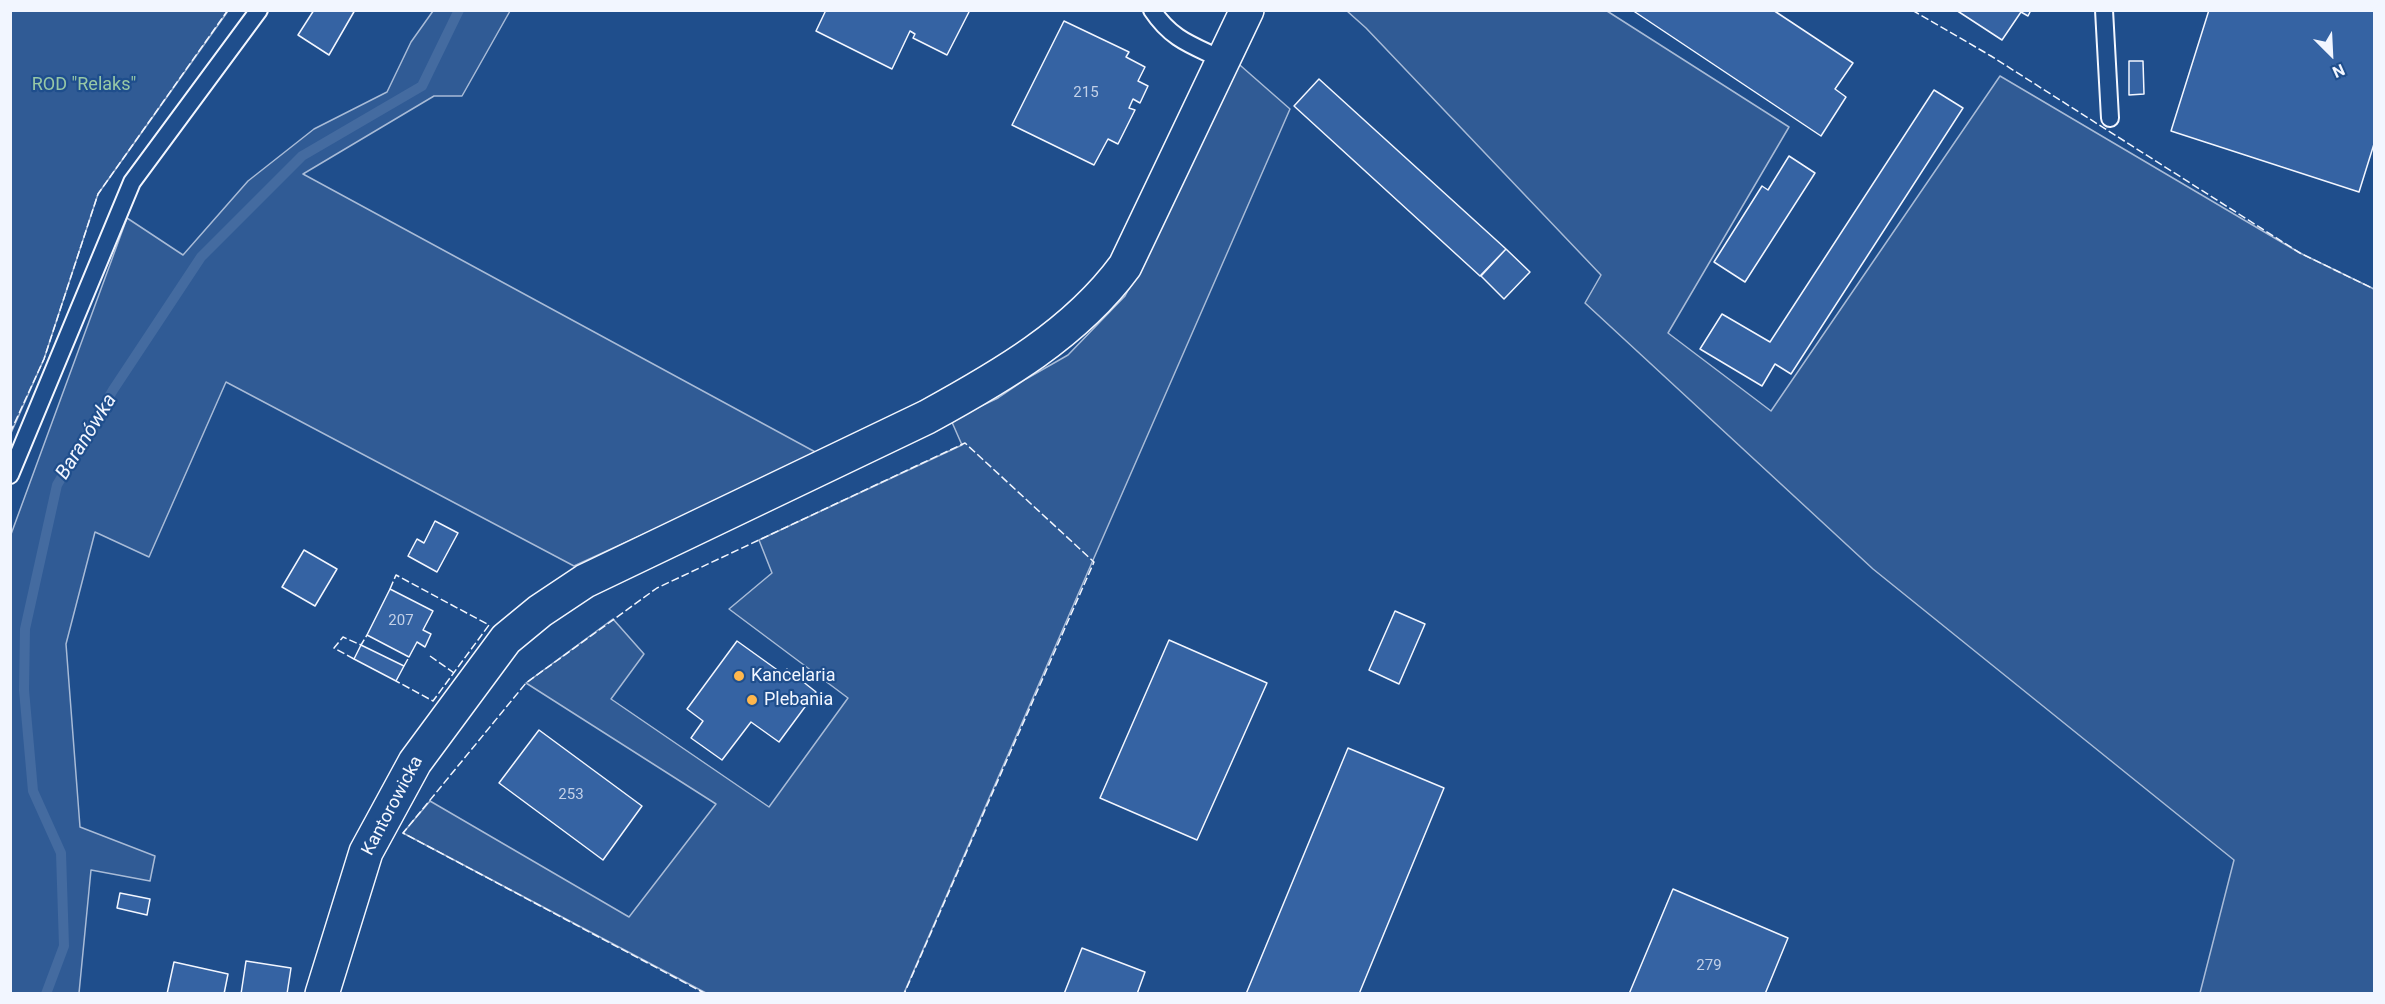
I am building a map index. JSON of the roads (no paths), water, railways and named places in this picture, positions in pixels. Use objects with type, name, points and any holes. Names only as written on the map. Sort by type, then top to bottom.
[{"type":"street","name":"Kantorowicka","points":[[322,993],[366,852],[415,762],[506,639],[540,611],[593,576],[927,417],[958,400],[1017,365],[1080,317],[1109,288],[1125,266],[1247,10]]},
{"type":"lane","points":[[10,475],[132,182],[259,10]]},
{"type":"lane","points":[[1152,10],[1164,27],[1176,37],[1223,60]]},
{"type":"lane","points":[[2104,10],[2110,118]]},
{"type":"waterway","name":"Baranówka","points":[[46,994],[64,946],[61,853],[33,791],[24,690],[25,629],[57,485],[113,390],[201,257],[302,156],[422,86],[459,10]]},
{"type":"place","name":"Kancelaria","points":[[739,676]]},
{"type":"place","name":"Plebania","points":[[752,700]]},
{"type":"park label","name":"ROD \"Relaks\"","points":[[84,85]]}]
